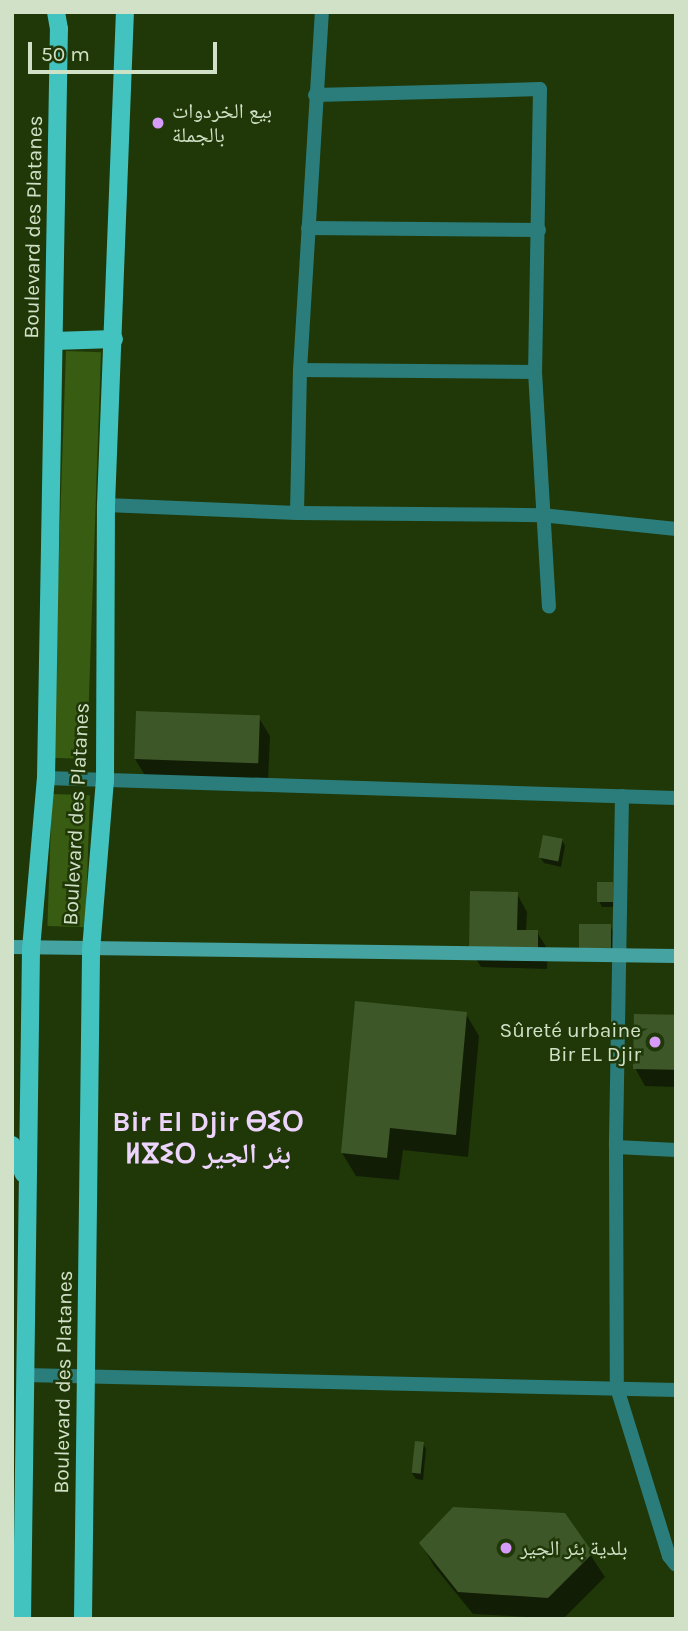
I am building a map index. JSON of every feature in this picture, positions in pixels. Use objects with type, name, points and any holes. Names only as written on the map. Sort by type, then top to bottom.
[{"type":"main road","name":"Boulevard des Platanes","points":[[22,1619],[18,1400],[24,1375],[32,949],[46,779],[59,29],[56,12]]},
{"type":"main road","name":"Boulevard des Platanes","points":[[83,1619],[91,950],[105,781],[106,505],[125,12]]},
{"type":"main road","points":[[54,341],[114,339]]},
{"type":"main road","points":[[12,1145],[27,1182]]},
{"type":"street","points":[[297,513],[300,370],[322,12]]},
{"type":"street","points":[[315,94],[540,89],[535,372],[541,515],[549,607]]},
{"type":"street","points":[[308,228],[539,230]]},
{"type":"street","points":[[300,370],[535,372]]},
{"type":"street","points":[[106,505],[297,513],[541,515],[676,529]]},
{"type":"street","points":[[46,779],[676,798]]},
{"type":"street","points":[[622,796],[616,1147],[617,1388],[669,1556],[676,1565]]},
{"type":"street","points":[[12,947],[621,954],[676,957]]},
{"type":"street","points":[[616,1147],[676,1150]]},
{"type":"street","points":[[24,1375],[676,1390]]},
{"type":"green space","points":[[66,351],[101,352],[87,759],[52,758]]},
{"type":"green space","points":[[52,794],[90,795],[85,927],[47,926]]},
{"type":"building","points":[[136,711],[260,715],[258,763],[134,759]]},
{"type":"building","points":[[543,835],[563,839],[558,861],[539,858]]},
{"type":"building","points":[[597,882],[613,882],[613,902],[597,902]]},
{"type":"building","points":[[470,891],[518,892],[517,930],[538,930],[538,952],[469,950]]},
{"type":"building","points":[[579,924],[611,924],[611,948],[579,948]]},
{"type":"building","points":[[355,1001],[467,1012],[456,1135],[390,1128],[387,1158],[341,1153]]},
{"type":"building","name":"Sûreté urbaine Bir EL Djir","points":[[634,1014],[676,1015],[675,1070],[633,1069]]},
{"type":"building","points":[[415,1441],[424,1442],[421,1474],[412,1473]]},
{"type":"building","name":"بلدية بئر الجير","points":[[453,1507],[565,1513],[593,1553],[548,1598],[458,1592],[419,1543]]},
{"type":"place","name":"بيع الخردوات بالجملة","points":[[158,123]]},
{"type":"place","name":"Sûreté urbaine Bir EL Djir","points":[[655,1042]]},
{"type":"place","name":"بلدية بئر الجير","points":[[506,1548]]},
{"type":"district","name":"Bir El Djir ⴱⵉⵔ ⵍⴵⵉⵔ بئر الجير","points":[[208,1138]]}]
